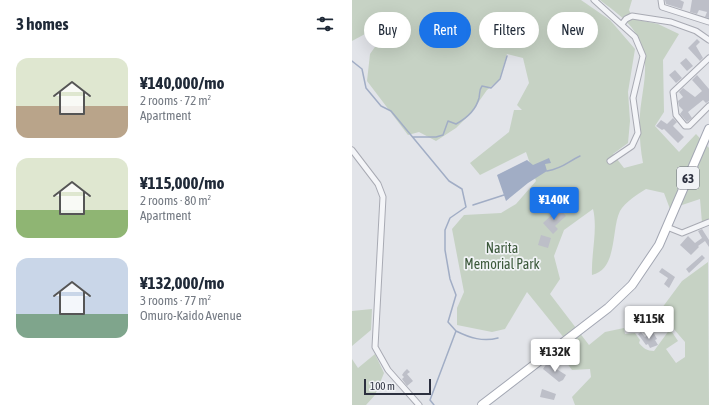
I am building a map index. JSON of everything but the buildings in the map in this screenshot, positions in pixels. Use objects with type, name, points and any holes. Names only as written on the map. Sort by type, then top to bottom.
[{"type":"main road","name":"63","points":[[482,405],[620,298],[642,272],[659,245],[668,227],[709,129]]},
{"type":"street","points":[[594,0],[635,36],[643,56],[633,98],[638,133],[632,146],[610,161]]},
{"type":"street","points":[[661,0],[662,7],[709,22]]},
{"type":"street","points":[[622,24],[626,19],[632,16],[671,22],[696,31],[709,40]]},
{"type":"street","points":[[709,58],[673,92],[676,115],[685,126],[689,126],[709,106]]},
{"type":"street","points":[[352,150],[378,184],[383,197],[375,347],[388,370],[419,405]]},
{"type":"street","points":[[668,227],[682,233],[709,222]]},
{"type":"green space","name":"Narita Memorial Park","points":[[352,0],[581,0],[610,20],[635,49],[628,92],[630,121],[628,143],[613,154],[624,168],[643,163],[640,145],[640,114],[645,76],[643,48],[632,27],[600,0],[632,0],[629,10],[633,19],[658,24],[679,34],[663,60],[664,112],[655,126],[679,152],[696,134],[709,148],[709,219],[702,223],[700,199],[670,209],[664,193],[646,189],[628,201],[620,211],[617,219],[610,257],[606,265],[600,271],[592,275],[595,233],[593,209],[564,230],[554,256],[560,279],[550,294],[589,345],[605,332],[624,328],[625,334],[635,333],[640,340],[639,343],[642,346],[647,350],[654,351],[670,329],[678,341],[666,349],[676,363],[685,357],[685,342],[659,312],[682,281],[708,262],[709,405],[575,405],[572,397],[591,377],[590,369],[572,370],[561,355],[569,344],[527,292],[505,329],[492,332],[457,325],[457,308],[464,292],[452,229],[464,215],[501,213],[516,204],[536,181],[526,152],[480,175],[470,163],[509,132],[514,110],[522,110],[517,105],[529,83],[523,58],[507,54],[499,80],[487,90],[470,114],[456,128],[436,141],[419,132],[408,135],[367,81],[370,54],[374,48],[411,48],[411,12],[364,12],[364,35],[352,41]]},
{"type":"green space","points":[[372,309],[371,330],[352,346],[352,311]]},
{"type":"green space","points":[[375,354],[384,373],[375,395],[366,405],[352,405],[352,359],[358,368]]},
{"type":"water","points":[[549,158],[551,163],[545,164],[547,171],[528,183],[506,201],[497,175],[527,160],[533,165]]},
{"type":"waterway","points":[[413,137],[436,137],[443,135],[448,121],[456,124],[464,119],[476,106],[482,86],[491,88],[500,79],[507,56]]},
{"type":"waterway","points":[[352,61],[362,69],[366,88],[381,106],[391,111],[449,181],[462,189],[466,207],[450,218],[445,230],[445,250],[450,279],[456,295],[448,322],[456,331],[430,400],[434,405]]},
{"type":"waterway","points":[[547,171],[561,167],[580,156]]},
{"type":"waterway","points":[[473,205],[504,195]]},
{"type":"waterway","points":[[456,331],[477,339],[487,340],[498,338]]}]
